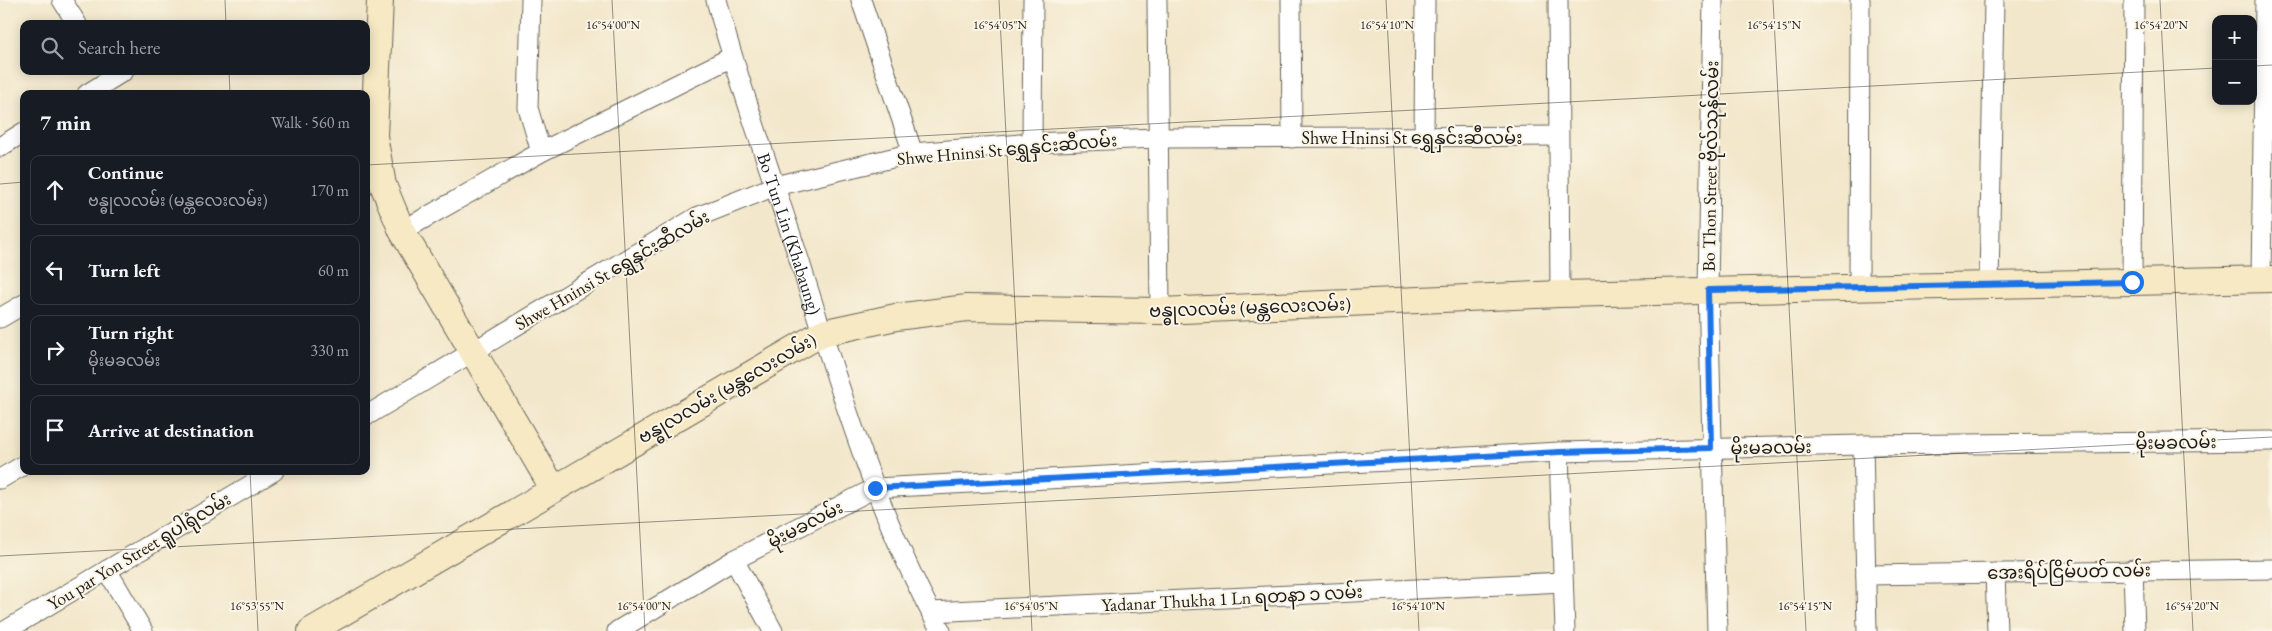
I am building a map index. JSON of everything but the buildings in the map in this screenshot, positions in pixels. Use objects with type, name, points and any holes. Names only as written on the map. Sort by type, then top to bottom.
[{"type":"street","points":[[62,0],[74,20]]},
{"type":"street","points":[[380,0],[373,28],[374,185],[553,488]]},
{"type":"street","points":[[531,0],[528,108],[541,152]]},
{"type":"street","name":"Bo Tun Lin (Khabaung)","points":[[716,0],[732,57],[875,488],[931,612],[942,631]]},
{"type":"street","points":[[861,0],[913,153]]},
{"type":"street","points":[[1032,143],[1033,0]]},
{"type":"street","points":[[1157,0],[1160,311]]},
{"type":"street","points":[[1291,0],[1292,138]]},
{"type":"street","points":[[1424,138],[1425,0]]},
{"type":"street","points":[[1558,0],[1560,294]]},
{"type":"street","name":"Bo Thon Street ဗိုလ်သုန်လမ်း","points":[[1712,0],[1708,290],[1717,631]]},
{"type":"street","points":[[1859,287],[1860,0]]},
{"type":"street","points":[[1989,285],[1994,0]]},
{"type":"street","points":[[2132,282],[2134,0]]},
{"type":"street","points":[[2264,0],[2266,279]]},
{"type":"street","points":[[402,231],[541,152],[732,57]]},
{"type":"street","points":[[92,90],[113,75]]},
{"type":"street","points":[[0,147],[20,134]]},
{"type":"street","name":"Shwe Hninsi St ရွှေနှင်းဆီလမ်း","points":[[472,352],[697,216],[775,186],[913,153],[1032,143],[1157,138],[1558,136]]},
{"type":"street","name":"ဗန္ဓုလလမ်း (မန္တလေးလမ်း)","points":[[311,631],[553,488],[822,333],[896,317],[967,308],[1160,311],[1560,294],[2266,279]]},
{"type":"street","points":[[0,318],[20,306]]},
{"type":"street","points":[[370,414],[472,352]]},
{"type":"street","name":"မိုးမခလမ်း","points":[[618,631],[734,560],[875,488],[1559,452],[1862,445],[2272,441]]},
{"type":"street","points":[[1862,445],[1867,631]]},
{"type":"street","points":[[1559,452],[1564,631]]},
{"type":"street","points":[[0,479],[20,466]]},
{"type":"street","name":"You par Yon Street ရူပါရုံလမ်း","points":[[5,631],[267,475]]},
{"type":"street","points":[[734,560],[773,631]]},
{"type":"street","name":"အေးရိပ်ငြိမ်ပတ် လမ်း","points":[[1866,576],[2272,569]]},
{"type":"street","points":[[107,570],[143,631]]},
{"type":"street","points":[[2133,570],[2135,631]]},
{"type":"street","points":[[1995,573],[1996,631]]},
{"type":"street","name":"Yadanar Thukha 1 Ln ရတနာ ၁ လမ်း","points":[[931,612],[1563,582]]},
{"type":"route","points":[[875,488],[1559,452],[1711,448],[1708,290],[2132,282]]}]
